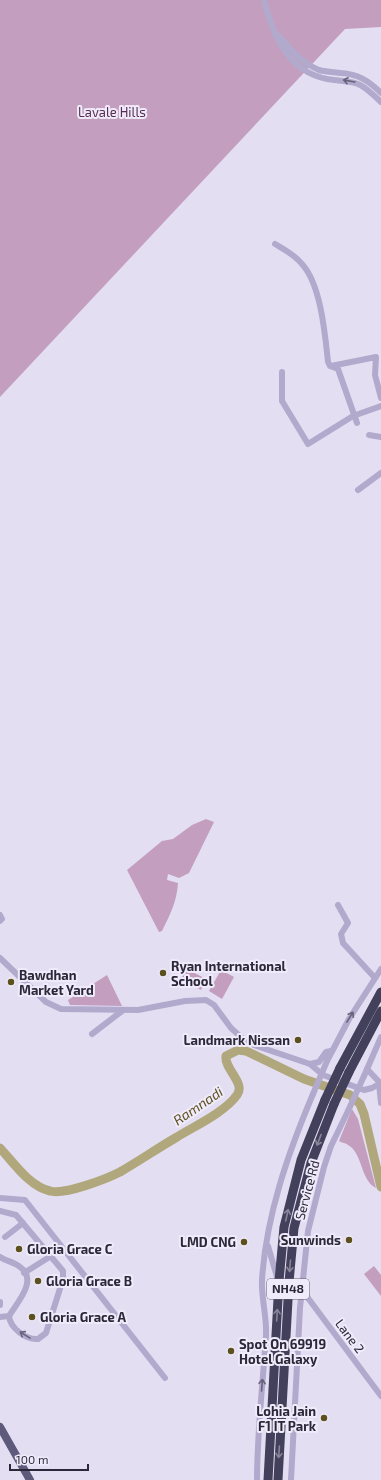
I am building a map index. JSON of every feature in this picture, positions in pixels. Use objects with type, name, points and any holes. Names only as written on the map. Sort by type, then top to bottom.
[{"type":"highway","name":"NH48","points":[[268,1480],[278,1281],[284,1227],[294,1183],[309,1137],[325,1100],[340,1068],[381,992]]},
{"type":"highway","name":"NH48","points":[[278,1480],[289,1282],[294,1228],[311,1163],[334,1104],[381,1011]]},
{"type":"main road","points":[[0,1427],[30,1480]]},
{"type":"street","points":[[264,0],[271,28],[294,63],[307,73],[327,79],[353,81],[365,86],[381,102]]},
{"type":"street","points":[[271,28],[306,63],[321,70],[358,76],[367,80],[381,93]]},
{"type":"street","points":[[274,244],[290,253],[304,265],[319,299],[328,362],[330,366],[338,369],[353,416],[357,423]]},
{"type":"street","points":[[330,366],[376,357],[374,376],[381,398]]},
{"type":"street","points":[[282,372],[282,401],[308,444],[353,416],[381,406]]},
{"type":"street","points":[[369,435],[381,437]]},
{"type":"street","points":[[358,490],[381,473]]},
{"type":"street","points":[[338,905],[348,923],[341,934],[342,940],[375,978]]},
{"type":"street","points":[[0,915],[2,919],[0,921]]},
{"type":"street","points":[[0,958],[53,1007],[60,1009],[122,1011],[142,1010],[185,1001],[206,1000],[214,1005],[231,1028],[242,1038],[254,1044],[310,1064],[316,1064],[322,1059],[328,1050],[331,1051]]},
{"type":"street","points":[[257,1480],[267,1320],[262,1283],[276,1202],[288,1156],[331,1051],[348,1019],[381,969]]},
{"type":"street","points":[[92,1034],[122,1011]]},
{"type":"street","name":"Service Rd","points":[[291,1480],[302,1290],[308,1231],[317,1189],[331,1146],[381,1037]]},
{"type":"street","points":[[310,1064],[323,1075],[364,1090],[369,1090],[380,1084]]},
{"type":"street","points":[[367,1069],[380,1084],[381,1103]]},
{"type":"street","points":[[0,1198],[25,1200],[164,1378]]},
{"type":"street","points":[[0,1211],[16,1214],[63,1271],[63,1279],[46,1333],[38,1339],[30,1338],[15,1328],[9,1316]]},
{"type":"street","points":[[5,1237],[23,1223]]},
{"type":"street","points":[[268,1244],[278,1281]]},
{"type":"street","points":[[24,1273],[52,1256]]},
{"type":"street","points":[[0,1257],[20,1267],[24,1273],[24,1294],[9,1316],[0,1317]]},
{"type":"street","name":"Lane 2","points":[[302,1290],[381,1396]]},
{"type":"green space","name":"Lavale Hills","points":[[0,0],[381,0],[381,27],[345,29],[0,397]]},
{"type":"green space","points":[[206,819],[214,822],[189,873],[179,878],[168,874],[167,880],[178,883],[177,890],[175,902],[170,914],[162,931],[159,932],[127,870],[162,841],[173,839],[192,825]]},
{"type":"green space","points":[[187,969],[206,979],[201,990],[181,979]]},
{"type":"green space","points":[[221,970],[234,977],[222,999],[209,991]]},
{"type":"green space","points":[[107,975],[122,1006],[70,1005],[68,1000]]},
{"type":"green space","points":[[352,1109],[358,1119],[376,1188],[367,1179],[353,1149],[347,1144],[339,1141]]},
{"type":"green space","points":[[374,1266],[381,1275],[381,1296],[364,1274]]},
{"type":"waterway","name":"Ramnadi","points":[[0,1148],[16,1167],[29,1179],[35,1184],[50,1191],[57,1192],[75,1189],[120,1172],[209,1118],[232,1101],[237,1095],[239,1086],[228,1066],[226,1056],[238,1050],[246,1051],[304,1079],[350,1095],[360,1104],[364,1114],[381,1187]]},
{"type":"place","name":"Ryan International School","points":[[163,973]]},
{"type":"place","name":"Bawdhan Market Yard","points":[[11,982]]},
{"type":"place","name":"Landmark Nissan","points":[[298,1040]]},
{"type":"place","name":"Sunwinds","points":[[349,1240]]},
{"type":"place","name":"LMD CNG","points":[[244,1242]]},
{"type":"place","name":"Gloria Grace C","points":[[19,1249]]},
{"type":"place","name":"Gloria Grace B","points":[[38,1281]]},
{"type":"place","name":"Gloria Grace A","points":[[32,1317]]},
{"type":"place","name":"Spot On 69919 Hotel Galaxy","points":[[231,1351]]},
{"type":"place","name":"Lohia Jain F1 IT Park","points":[[324,1418]]}]
